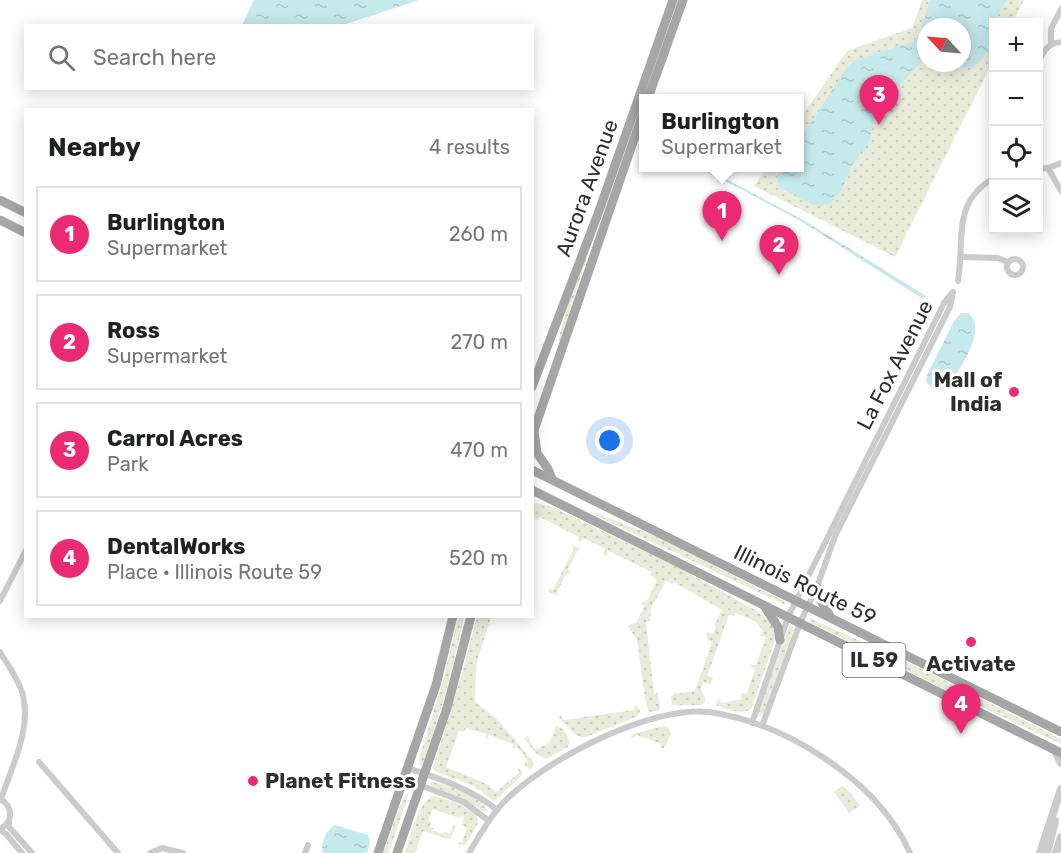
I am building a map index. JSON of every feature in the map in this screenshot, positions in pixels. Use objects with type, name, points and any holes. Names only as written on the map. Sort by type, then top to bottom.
[{"type":"main road","name":"Aurora Avenue","points":[[640,94],[673,0]]},
{"type":"main road","points":[[650,94],[683,0]]},
{"type":"main road","name":"Aurora Avenue","points":[[534,382],[599,211],[639,97]]},
{"type":"main road","name":"Aurora Avenue","points":[[534,431],[639,125]]},
{"type":"main road","points":[[0,200],[24,212]]},
{"type":"main road","points":[[0,220],[24,231]]},
{"type":"main road","points":[[534,439],[537,453],[552,479]]},
{"type":"main road","name":"Illinois Route 59","points":[[534,471],[1061,732]]},
{"type":"main road","name":"Illinois Route 59","points":[[534,491],[1058,751]]},
{"type":"main road","points":[[534,499],[544,496]]},
{"type":"main road","points":[[817,587],[820,599],[831,618]]},
{"type":"main road","points":[[764,605],[778,627],[780,640]]},
{"type":"main road","points":[[378,853],[435,685],[452,618]]},
{"type":"main road","points":[[397,853],[447,708],[470,618]]},
{"type":"street","points":[[1051,44],[1051,29],[1061,9]]},
{"type":"street","points":[[1043,53],[1051,44],[1061,42]]},
{"type":"street","points":[[1043,169],[1061,163]]},
{"type":"street","points":[[1048,168],[1061,191]]},
{"type":"street","points":[[958,280],[962,257],[961,226],[965,209],[979,189],[990,180]]},
{"type":"street","points":[[962,257],[998,258],[1008,262]]},
{"type":"street","name":"La Fox Avenue","points":[[752,723],[788,617],[944,303],[953,292],[950,307],[835,536],[762,726]]},
{"type":"street","points":[[0,602],[24,554]]},
{"type":"street","points":[[0,652],[22,691],[26,714],[21,741],[0,799],[10,809],[9,827],[26,852]]},
{"type":"street","points":[[469,853],[497,810],[518,789],[550,764],[597,740],[632,726],[668,715],[699,712],[721,715],[762,726],[805,746],[853,778],[888,814],[910,853]]},
{"type":"street","points":[[1058,751],[1061,763]]},
{"type":"street","points":[[39,762],[118,853]]},
{"type":"street","points":[[408,768],[462,787],[497,810]]},
{"type":"street","points":[[404,779],[465,802],[489,821]]},
{"type":"street","points":[[1040,853],[1061,790]]},
{"type":"street","points":[[1047,853],[1061,790]]},
{"type":"street","points":[[9,822],[0,829],[26,852]]},
{"type":"street","points":[[1056,853],[1061,837]]},
{"type":"street","points":[[305,853],[308,845]]},
{"type":"street","points":[[150,853],[162,848],[183,853]]},
{"type":"green space","points":[[922,0],[1024,0],[1015,18],[989,18],[989,69],[895,257],[754,186],[764,172],[804,172],[804,113],[847,51],[912,28]]},
{"type":"green space","points":[[588,247],[590,248],[560,341],[558,341],[573,286]]},
{"type":"green space","points":[[534,502],[555,508],[681,569],[757,611],[771,622],[776,637],[751,709],[743,712],[734,711],[716,704],[718,698],[722,703],[742,699],[740,694],[747,693],[755,669],[751,665],[756,665],[766,637],[760,636],[763,631],[755,621],[735,613],[734,616],[729,615],[708,674],[713,678],[711,684],[703,682],[701,688],[705,698],[704,703],[702,705],[672,705],[671,697],[674,694],[695,691],[712,642],[708,640],[707,632],[713,634],[716,627],[714,626],[722,610],[674,582],[672,584],[666,581],[651,608],[650,621],[646,622],[654,694],[658,693],[660,708],[649,712],[645,699],[637,639],[628,627],[636,623],[645,605],[641,605],[642,602],[647,601],[657,580],[650,575],[651,572],[607,550],[608,556],[603,554],[605,549],[583,538],[581,542],[578,541],[579,537],[540,517],[537,520],[534,519]]},
{"type":"green space","points":[[596,513],[655,536],[784,601],[786,605],[595,515]]},
{"type":"green space","points":[[571,544],[582,550],[578,550],[568,569],[571,574],[567,573],[557,592],[560,596],[548,592],[550,589],[553,590],[574,548]]},
{"type":"green space","points":[[458,618],[464,618],[440,711],[422,766],[419,759],[444,678]]},
{"type":"green space","points":[[477,618],[491,618],[476,665],[475,702],[498,720],[534,763],[532,769],[529,769],[524,764],[527,760],[517,747],[512,749],[513,744],[489,735],[485,739],[486,734],[466,728],[464,732],[459,731],[446,767],[487,784],[496,792],[520,772],[517,769],[519,768],[522,772],[521,776],[495,801],[474,786],[437,772],[433,768]]},
{"type":"green space","points":[[809,618],[918,667],[1061,739],[1061,744],[810,622]]},
{"type":"green space","points":[[789,626],[794,629],[764,713],[759,717],[758,712]]},
{"type":"green space","points":[[635,705],[640,712],[636,717],[583,738],[573,732],[558,717],[561,716],[563,720],[634,710]]},
{"type":"green space","points":[[556,726],[563,729],[570,742],[568,747],[546,759],[542,758],[536,753],[524,738],[528,736],[533,748],[537,749],[550,742]]},
{"type":"green space","points":[[667,727],[671,734],[664,748],[660,748],[662,744],[637,735],[632,739],[631,737],[633,734]]},
{"type":"green space","points":[[432,782],[455,788],[479,800],[488,811],[483,811],[462,798],[431,786]]},
{"type":"green space","points":[[842,786],[850,792],[860,806],[849,813],[834,792]]},
{"type":"green space","points":[[409,793],[389,853],[383,853],[400,806]]},
{"type":"green space","points":[[434,796],[460,804],[477,815],[478,823],[466,844],[461,845],[457,842],[462,843],[467,828],[462,825],[464,817],[459,818],[433,809],[428,821],[431,822],[430,827],[434,828],[433,831],[450,834],[453,825],[456,826],[451,838],[423,831],[415,853],[405,853],[420,811],[424,804]]},
{"type":"water","points":[[254,0],[419,0],[346,24],[242,24]]},
{"type":"water","points":[[930,0],[1007,0],[996,18],[989,18],[989,45],[985,55],[971,67],[971,18],[924,18]]},
{"type":"water","points":[[917,37],[917,67],[877,105],[869,143],[851,167],[842,189],[833,201],[822,206],[813,205],[779,187],[777,177],[779,172],[804,172],[804,133],[848,66],[855,60],[912,42]]},
{"type":"water","points":[[709,172],[713,172],[802,219],[926,296],[923,299],[799,220]]},
{"type":"water","points":[[961,313],[968,313],[974,320],[974,338],[948,389],[936,389],[926,382],[927,375],[954,321]]},
{"type":"water","points":[[335,825],[368,835],[370,842],[367,853],[323,853],[324,837]]},
{"type":"place","name":"Carrol Acres","points":[[879,125]]},
{"type":"place","name":"Burlington","points":[[722,241]]},
{"type":"place","name":"Ross","points":[[779,275]]},
{"type":"place","name":"Mall of India","points":[[1014,392]]},
{"type":"place","name":"Activate","points":[[971,642]]},
{"type":"place","name":"DentalWorks","points":[[961,734]]},
{"type":"place","name":"Planet Fitness","points":[[253,781]]}]
